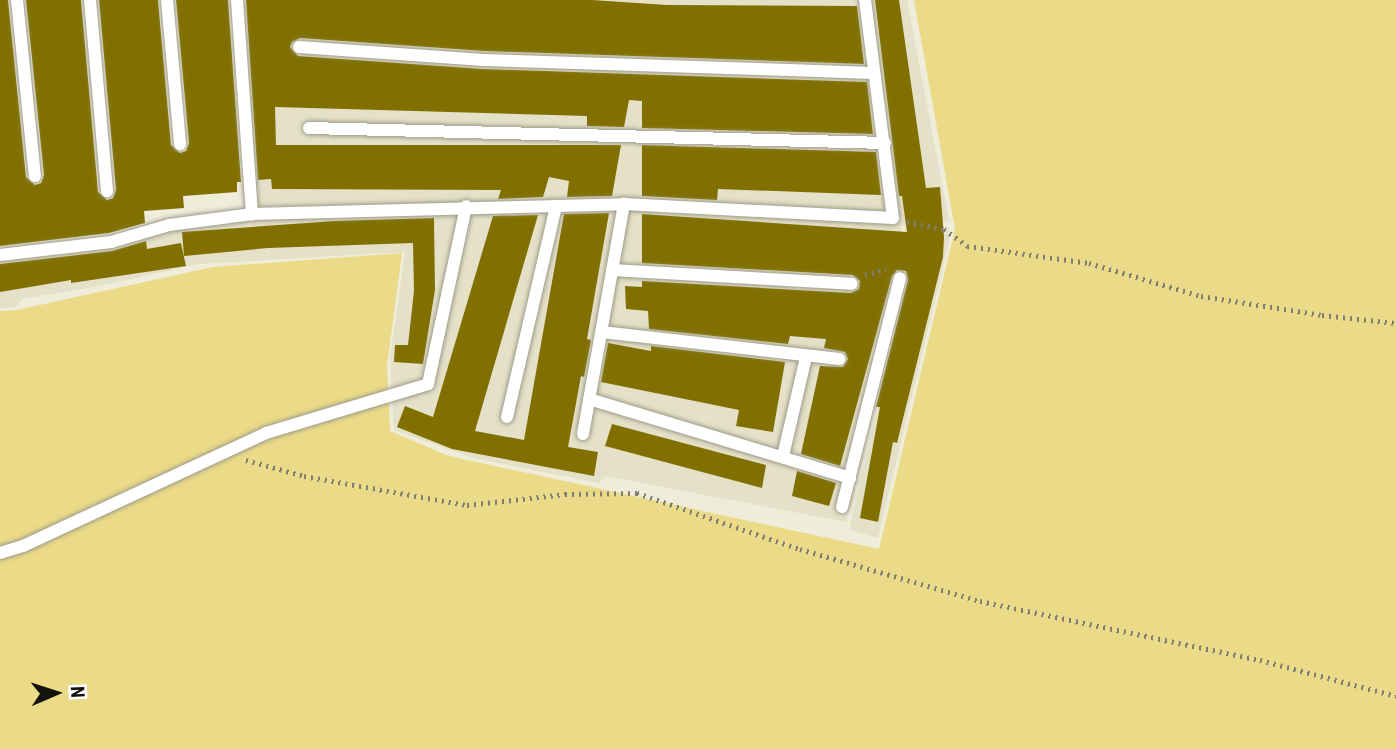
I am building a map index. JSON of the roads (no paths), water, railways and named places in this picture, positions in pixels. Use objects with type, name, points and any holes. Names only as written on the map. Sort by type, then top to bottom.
[{"type":"lane","points":[[17,0],[35,176]]},
{"type":"lane","points":[[90,0],[107,191]]},
{"type":"lane","points":[[167,0],[180,144]]},
{"type":"lane","points":[[237,0],[251,214]]},
{"type":"lane","points":[[0,255],[111,242],[169,225],[251,214],[466,206],[624,204],[893,218],[865,0]]},
{"type":"lane","points":[[299,47],[484,60],[873,73]]},
{"type":"lane","points":[[309,128],[885,143]]},
{"type":"lane","points":[[583,434],[624,204]]},
{"type":"lane","points":[[0,553],[23,546],[266,433],[428,384],[466,206]]},
{"type":"lane","points":[[507,417],[556,206]]},
{"type":"lane","points":[[612,270],[852,284]]},
{"type":"lane","points":[[842,507],[900,278]]},
{"type":"lane","points":[[602,331],[839,359]]},
{"type":"lane","points":[[783,456],[806,357]]},
{"type":"lane","points":[[589,399],[850,478]]}]
